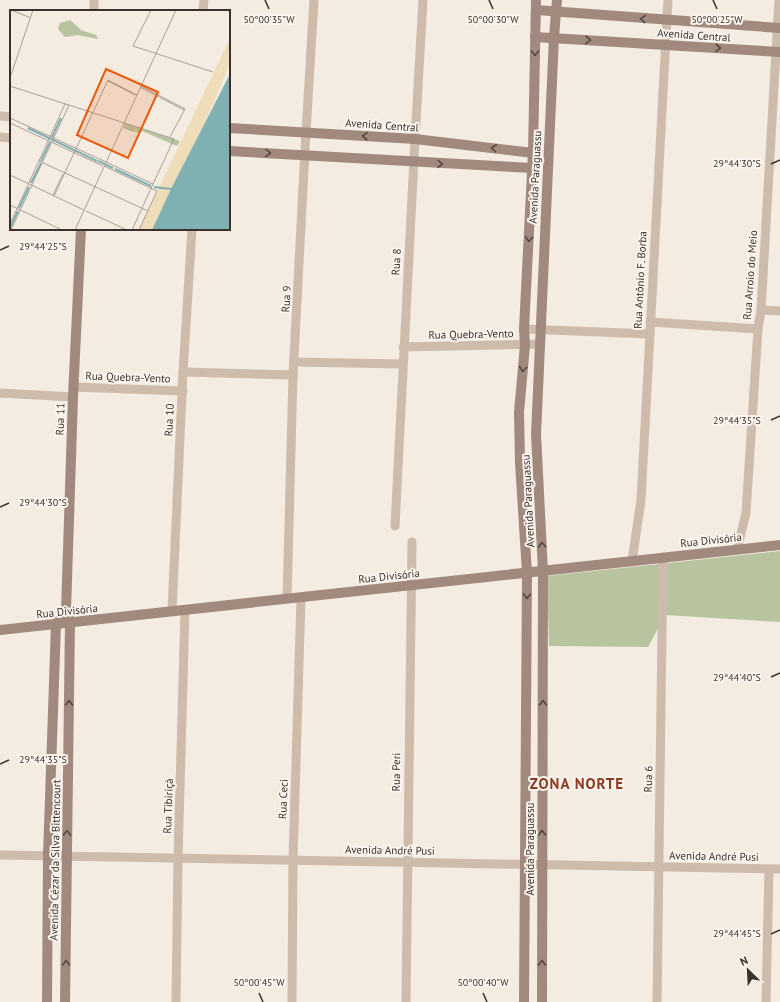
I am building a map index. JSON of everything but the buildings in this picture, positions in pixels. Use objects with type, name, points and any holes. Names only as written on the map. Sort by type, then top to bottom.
[{"type":"street","points":[[203,10],[204,0]]},
{"type":"street","name":"Rua 9","points":[[287,599],[294,362],[314,0]]},
{"type":"street","name":"Rua 8","points":[[395,526],[402,364],[423,0]]},
{"type":"street","name":"Avenida Paraguassu","points":[[542,1002],[544,572],[536,434],[554,37],[557,0]]},
{"type":"street","name":"Rua Antônio F. Borba","points":[[632,561],[641,500],[668,0]]},
{"type":"street","name":"Rua Arroio do Meio","points":[[737,550],[746,512],[778,52],[779,0]]},
{"type":"street","name":"Avenida Central","points":[[536,5],[556,12],[779,28]]},
{"type":"street","name":"Avenida Paraguassu","points":[[524,1002],[527,573],[520,463],[519,412],[525,345],[524,329],[533,153],[536,5]]},
{"type":"street","name":"Avenida Central","points":[[535,37],[778,52]]},
{"type":"street","points":[[0,116],[10,117]]},
{"type":"street","name":"Avenida Central","points":[[230,128],[415,139],[533,153]]},
{"type":"street","points":[[0,137],[10,138]]},
{"type":"street","points":[[230,151],[532,168]]},
{"type":"street","name":"Rua 11","points":[[70,622],[66,610],[73,392],[81,230]]},
{"type":"street","name":"Rua 10","points":[[172,612],[183,372],[192,230]]},
{"type":"street","points":[[761,310],[780,311]]},
{"type":"street","points":[[650,322],[758,329]]},
{"type":"street","points":[[524,329],[650,334]]},
{"type":"street","name":"Rua Quebra-Vento","points":[[403,347],[540,344]]},
{"type":"street","points":[[294,362],[402,364]]},
{"type":"street","name":"Rua Quebra-Vento","points":[[183,372],[294,375]]},
{"type":"street","name":"Rua Quebra-Vento","points":[[0,393],[183,391]]},
{"type":"street","name":"Rua Peri","points":[[406,1002],[412,542]]},
{"type":"street","name":"Rua Divisória","points":[[0,630],[544,572],[663,557],[780,545]]},
{"type":"street","name":"Rua 6","points":[[657,1002],[663,557]]},
{"type":"street","name":"Rua Ceci","points":[[292,1002],[293,860],[301,598]]},
{"type":"street","points":[[56,624],[66,610]]},
{"type":"street","name":"Rua Tibiriçá","points":[[176,1002],[178,858],[185,610]]},
{"type":"street","name":"Avenida Cézar da Silva Bittencourt","points":[[65,1002],[70,622]]},
{"type":"street","name":"Avenida Cézar da Silva Bittencourt","points":[[47,1002],[48,856],[56,624]]},
{"type":"street","name":"Avenida André Pusi","points":[[0,855],[780,869]]},
{"type":"street","points":[[766,1002],[769,869]]},
{"type":"green space","points":[[780,551],[780,622],[665,615],[648,647],[549,646],[547,576]]},
{"type":"district","name":"ZONA NORTE","points":[[577,783]]}]
